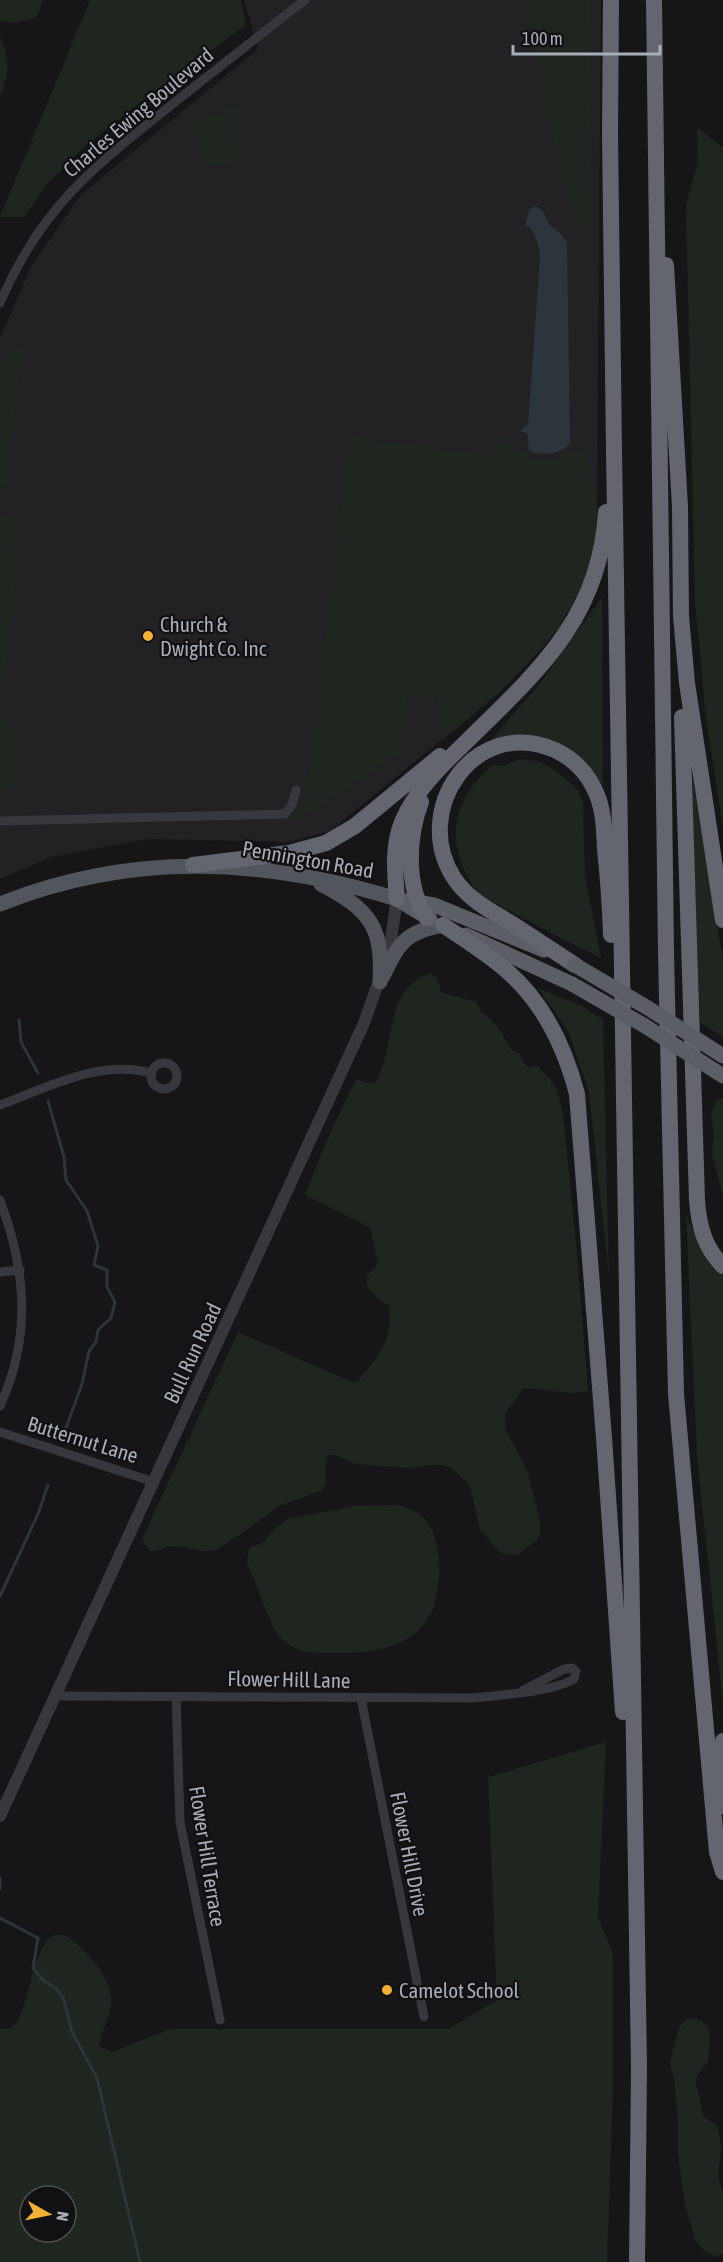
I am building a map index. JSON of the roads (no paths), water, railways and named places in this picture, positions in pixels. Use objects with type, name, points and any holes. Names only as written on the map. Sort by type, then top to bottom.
[{"type":"highway","points":[[611,0],[610,134],[614,452],[638,1990],[637,2262]]},
{"type":"highway","points":[[654,0],[666,952],[675,1382],[717,1852],[723,1872]]},
{"type":"highway","points":[[654,90],[680,507],[683,767],[697,1200],[703,1237],[723,1266]]},
{"type":"highway","points":[[397,899],[394,869],[400,830],[414,800],[432,777],[556,649],[574,623],[588,594],[602,549],[614,452]]},
{"type":"highway","points":[[681,616],[690,711],[723,920]]},
{"type":"highway","points":[[193,865],[289,853],[314,847],[336,838],[355,826],[504,705]]},
{"type":"highway","points":[[575,965],[475,901],[461,887],[446,863],[440,830],[444,800],[459,773],[473,759],[488,751],[519,743],[537,744],[554,750],[573,761],[583,771],[599,800],[604,832],[625,1128]]},
{"type":"highway","points":[[427,918],[417,900],[412,873],[413,833],[418,808],[432,777]]},
{"type":"highway","name":"Pennington Road","points":[[397,899],[417,900],[486,925],[575,965],[723,1056]]},
{"type":"highway","name":"Pennington Road","points":[[397,899],[427,918],[572,984],[645,1026],[723,1076]]},
{"type":"highway","points":[[443,925],[498,963],[522,986],[556,1035],[577,1094],[621,1686],[638,1990]]},
{"type":"highway","points":[[723,1741],[723,1812]]},
{"type":"main road","name":"Pennington Road","points":[[0,903],[71,881],[109,873],[193,865],[263,869],[347,884],[397,899]]},
{"type":"main road","points":[[305,876],[350,900],[367,918],[377,933],[380,944],[380,982]]},
{"type":"main road","points":[[380,982],[397,946],[415,932],[443,925]]},
{"type":"street","name":"Charles Ewing Boulevard","points":[[0,303],[14,271],[37,233],[78,183],[304,0]]},
{"type":"street","points":[[0,822],[285,814],[296,790]]},
{"type":"street","name":"Bull Run Road","points":[[0,1816],[355,1044],[380,982],[393,933],[397,899]]},
{"type":"street","points":[[0,1105],[83,1074],[100,1070],[128,1068],[152,1073]]},
{"type":"street","points":[[0,1200],[11,1230],[20,1270],[22,1293],[16,1360],[0,1406]]},
{"type":"street","points":[[0,1272],[20,1270]]},
{"type":"street","name":"Butternut Lane","points":[[0,1432],[154,1482]]},
{"type":"street","name":"Flower Hill Lane","points":[[55,1696],[473,1698],[522,1691],[566,1683],[575,1678],[576,1671],[572,1668],[564,1669],[522,1691]]},
{"type":"street","name":"Flower Hill Terrace","points":[[176,1696],[181,1830],[220,2020]]},
{"type":"street","name":"Flower Hill Drive","points":[[361,1698],[424,2017]]},
{"type":"waterway","points":[[19,1020],[21,1042],[38,1073]]},
{"type":"waterway","points":[[48,1101],[64,1157],[66,1180],[87,1211],[98,1246],[94,1265],[107,1270],[107,1287],[115,1302],[111,1318],[98,1330],[96,1342],[89,1351],[82,1384],[66,1428]]},
{"type":"waterway","points":[[0,1596],[38,1514],[48,1485]]},
{"type":"waterway","points":[[0,1878],[0,1889]]},
{"type":"waterway","points":[[0,1918],[38,1938],[33,1968],[44,1981],[57,1989],[64,2000],[72,2032],[97,2078],[140,2262]]},
{"type":"place","name":"Church & Dwight Co. Inc","points":[[148,636]]},
{"type":"place","name":"Camelot School","points":[[387,1990]]}]
